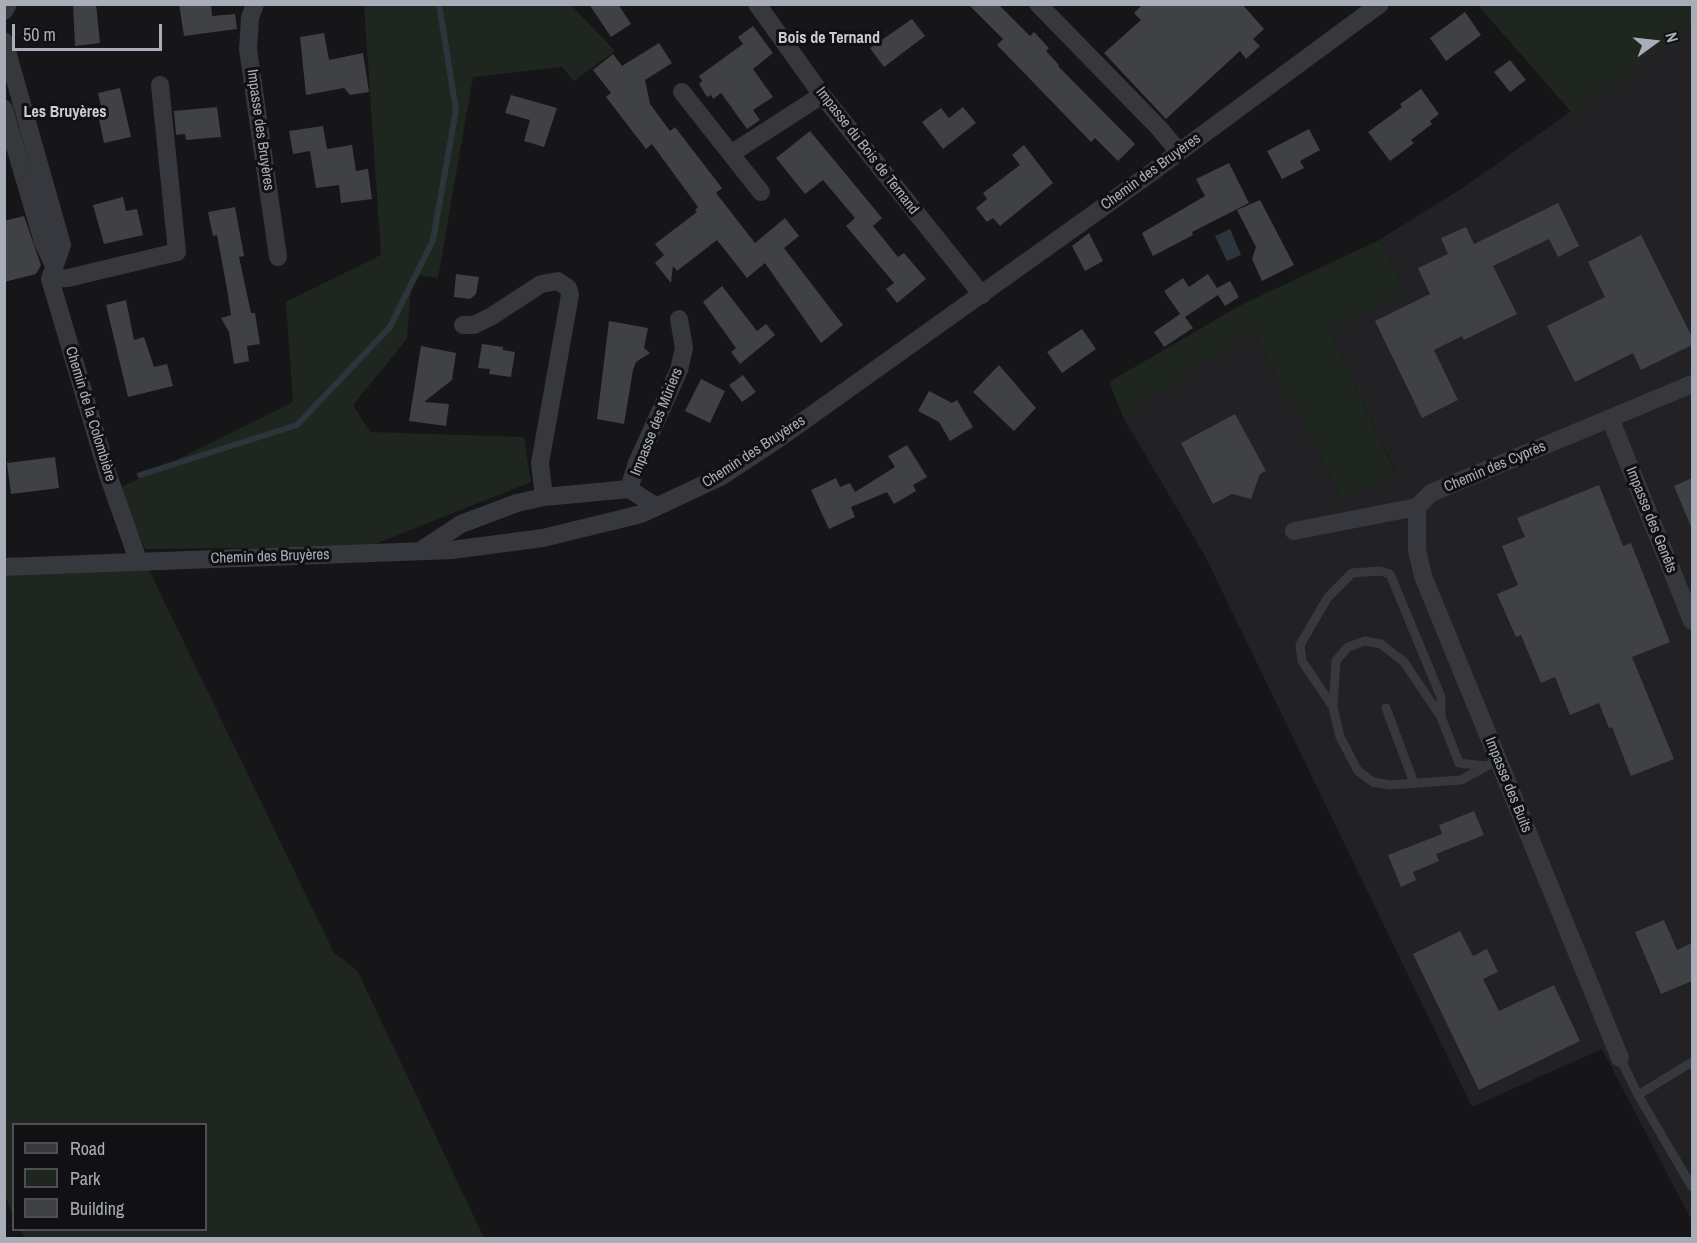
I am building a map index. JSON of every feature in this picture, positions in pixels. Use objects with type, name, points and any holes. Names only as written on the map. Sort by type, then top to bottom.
[{"type":"street","points":[[4,11],[8,4]]},
{"type":"street","name":"Impasse des Bruyères","points":[[255,4],[250,18],[248,49],[278,256]]},
{"type":"street","name":"Impasse du Bois de Ternand","points":[[757,4],[822,95],[982,295]]},
{"type":"street","points":[[1038,4],[1159,128],[1179,153]]},
{"type":"street","name":"Chemin des Bruyères","points":[[4,567],[138,560],[419,552],[481,547],[543,538],[641,514],[722,476],[982,295],[1380,4]]},
{"type":"street","name":"Chemin de la Colombière","points":[[4,41],[62,245],[52,273]]},
{"type":"street","points":[[52,273],[68,278],[177,252],[160,85]]},
{"type":"street","points":[[682,93],[761,192]]},
{"type":"street","points":[[732,153],[822,95]]},
{"type":"street","name":"Chemin de la Colombière","points":[[4,109],[108,475],[138,560]]},
{"type":"street","points":[[463,325],[474,325],[492,316],[541,284],[558,281],[568,288],[570,295],[540,463],[544,497]]},
{"type":"street","name":"Impasse des Mûriers","points":[[629,489],[637,463],[679,370],[684,348],[679,319]]},
{"type":"street","name":"Chemin des Cyprès","points":[[1294,531],[1417,507],[1431,494],[1692,384]]},
{"type":"street","name":"Impasse des Genêts","points":[[1610,418],[1692,621]]},
{"type":"street","name":"Impasse des Mûriers","points":[[419,552],[461,524],[517,503],[544,497],[629,489],[657,507]]},
{"type":"street","name":"Impasse des Buits","points":[[1417,507],[1417,550],[1423,576],[1492,763],[1620,1058]]},
{"type":"lane","points":[[1333,707],[1302,661],[1300,645],[1328,597],[1352,573],[1380,571],[1390,574],[1441,697],[1441,717]]},
{"type":"lane","points":[[1365,641],[1381,644],[1404,662],[1441,717],[1459,763],[1492,763],[1461,780],[1390,785],[1373,782],[1358,771],[1340,737],[1333,707],[1336,661],[1348,647],[1365,641]]},
{"type":"lane","points":[[1386,708],[1414,783]]},
{"type":"lane","points":[[1620,1058],[1638,1095],[1692,1184]]},
{"type":"lane","points":[[1638,1095],[1692,1062]]},
{"type":"shaded area","points":[[1692,26],[1692,1221],[1602,1049],[1472,1107],[1205,556],[1123,417],[1253,331],[1342,499],[1397,475],[1329,330],[1406,291],[1379,240],[1464,187]]},
{"type":"shaded area","points":[[1230,229],[1241,255],[1227,261],[1215,236]]},
{"type":"green space","points":[[364,5],[571,5],[615,51],[574,81],[562,67],[473,77],[438,278],[412,274],[407,339],[353,405],[370,432],[524,437],[531,482],[368,547],[145,549],[118,489],[293,402],[286,302],[381,255]]},
{"type":"green space","points":[[1478,5],[1692,5],[1692,26],[1572,113]]},
{"type":"green space","points":[[1379,240],[1406,291],[1329,330],[1397,476],[1342,499],[1253,331],[1123,417],[1109,382],[1241,305]]},
{"type":"green space","points":[[149,570],[334,953],[357,970],[484,1238],[25,1238],[21,1231],[207,1231],[207,1123],[12,1123],[12,1213],[5,1196],[5,576]]},
{"type":"building","points":[[73,4],[96,4],[100,43],[75,46]]},
{"type":"building","points":[[179,4],[211,4],[212,16],[235,14],[237,29],[184,36]]},
{"type":"building","points":[[589,4],[618,4],[631,24],[611,37]]},
{"type":"building","points":[[968,4],[998,4],[1030,36],[1034,32],[1049,48],[1046,51],[1058,66],[1135,144],[1118,161],[1095,138],[1091,142],[997,45],[1003,39]]},
{"type":"building","points":[[1143,4],[1242,4],[1264,29],[1253,39],[1260,46],[1246,59],[1240,51],[1166,119],[1104,53],[1141,20],[1134,13]]},
{"type":"building","points":[[1465,12],[1481,35],[1446,61],[1430,38]]},
{"type":"building","points":[[912,19],[925,36],[884,67],[870,48]]},
{"type":"building","points":[[753,26],[773,53],[753,69],[773,97],[753,110],[760,120],[747,129],[721,93],[713,99],[711,95],[707,97],[699,84],[702,81],[699,76],[743,44],[738,37]]},
{"type":"building","points":[[324,33],[329,60],[363,53],[369,92],[350,95],[344,88],[306,95],[300,37]]},
{"type":"building","points":[[659,43],[672,63],[645,80],[650,104],[670,131],[675,127],[722,188],[716,193],[755,243],[785,218],[799,236],[784,248],[843,325],[821,343],[765,263],[747,278],[717,240],[677,271],[673,266],[671,283],[655,263],[664,255],[655,244],[697,212],[695,210],[698,207],[652,144],[646,149],[606,97],[611,93],[593,70],[613,54],[622,66]]},
{"type":"building","points":[[1510,60],[1526,80],[1510,92],[1494,72]]},
{"type":"building","points":[[120,88],[131,137],[104,143],[99,119],[104,118],[98,93]]},
{"type":"building","points":[[1421,89],[1439,114],[1430,121],[1432,124],[1411,140],[1414,143],[1390,161],[1368,132],[1402,107],[1400,104]]},
{"type":"building","points":[[511,95],[557,108],[544,147],[524,141],[530,120],[505,113]]},
{"type":"building","points":[[217,107],[221,137],[186,140],[185,134],[176,135],[174,111]]},
{"type":"building","points":[[963,107],[976,123],[943,149],[922,122],[941,108],[949,118]]},
{"type":"building","points":[[323,126],[327,149],[352,145],[356,171],[368,169],[372,199],[341,203],[339,185],[316,188],[310,151],[293,154],[289,131]]},
{"type":"building","points":[[1309,129],[1320,150],[1300,161],[1304,168],[1282,179],[1267,151]]},
{"type":"building","points":[[810,131],[882,218],[873,226],[898,257],[904,253],[926,279],[897,303],[886,289],[894,283],[846,226],[855,218],[823,180],[805,194],[776,158]]},
{"type":"building","points":[[1024,145],[1053,183],[1000,226],[993,218],[987,222],[976,208],[987,199],[983,193],[1020,165],[1012,155]]},
{"type":"building","points":[[1229,163],[1249,203],[1192,232],[1193,235],[1153,256],[1142,233],[1205,196],[1196,179]]},
{"type":"building","points":[[123,197],[126,211],[137,209],[143,235],[104,244],[93,205]]},
{"type":"building","points":[[1260,200],[1294,265],[1262,281],[1252,259],[1256,247],[1237,210]]},
{"type":"building","points":[[1558,203],[1579,246],[1558,257],[1549,239],[1493,266],[1517,314],[1464,340],[1462,336],[1434,350],[1458,400],[1422,418],[1375,321],[1430,294],[1418,268],[1448,254],[1441,238],[1466,227],[1474,244]]},
{"type":"building","points":[[235,207],[244,256],[239,257],[251,313],[255,313],[260,344],[247,346],[249,361],[234,364],[229,332],[221,318],[231,315],[227,289],[217,235],[213,236],[208,212]]},
{"type":"building","points":[[24,216],[41,265],[36,274],[4,282],[4,221]]},
{"type":"building","points":[[1089,233],[1103,261],[1085,271],[1072,246]]},
{"type":"building","points":[[1641,235],[1692,337],[1692,345],[1641,370],[1633,353],[1575,382],[1547,326],[1605,297],[1588,262]]},
{"type":"building","points":[[456,274],[479,277],[476,294],[470,299],[454,297]]},
{"type":"building","points":[[1208,274],[1217,288],[1230,281],[1239,297],[1225,306],[1218,295],[1185,317],[1193,328],[1164,347],[1154,332],[1180,314],[1164,291],[1183,278],[1189,287]]},
{"type":"building","points":[[722,286],[757,331],[766,324],[775,335],[740,364],[731,352],[736,348],[703,302]]},
{"type":"building","points":[[126,300],[134,340],[144,337],[154,367],[167,364],[173,386],[128,397],[106,305]]},
{"type":"building","points":[[609,321],[648,328],[644,348],[650,353],[636,362],[633,370],[624,424],[597,419]]},
{"type":"building","points":[[1082,329],[1096,349],[1062,373],[1047,352]]},
{"type":"building","points":[[482,344],[503,347],[503,350],[515,352],[511,377],[489,374],[490,369],[478,368]]},
{"type":"building","points":[[421,346],[456,353],[452,380],[424,402],[449,404],[446,426],[409,421]]},
{"type":"building","points":[[999,365],[1036,408],[1014,431],[973,392]]},
{"type":"building","points":[[743,375],[756,392],[742,402],[729,385]]},
{"type":"building","points":[[701,379],[725,391],[710,423],[685,411]]},
{"type":"building","points":[[929,391],[952,403],[957,400],[973,427],[950,441],[939,422],[918,411]]},
{"type":"building","points":[[1235,414],[1266,471],[1260,474],[1251,499],[1232,494],[1213,504],[1181,443]]},
{"type":"building","points":[[907,445],[927,477],[913,485],[916,491],[894,504],[887,492],[851,507],[855,517],[829,529],[811,490],[836,478],[840,487],[850,483],[855,492],[895,467],[888,456]]},
{"type":"building","points":[[55,457],[59,488],[11,494],[7,463]]},
{"type":"building","points":[[1692,478],[1692,529],[1674,486]]},
{"type":"building","points":[[1599,485],[1623,546],[1631,543],[1670,642],[1632,657],[1674,759],[1631,776],[1612,727],[1609,728],[1599,703],[1570,715],[1555,677],[1541,683],[1521,635],[1516,637],[1497,594],[1518,585],[1502,546],[1525,537],[1517,518]]},
{"type":"building","points":[[1474,811],[1484,835],[1436,854],[1439,861],[1413,872],[1416,880],[1401,887],[1388,855],[1442,834],[1439,825]]},
{"type":"building","points":[[1664,920],[1677,950],[1692,943],[1692,981],[1661,994],[1635,932]]},
{"type":"building","points":[[1460,931],[1473,956],[1487,949],[1498,972],[1483,979],[1499,1011],[1554,985],[1580,1041],[1479,1090],[1413,954]]},
{"type":"waterway","points":[[140,475],[297,425],[390,327],[433,240],[456,110],[439,4]]},
{"type":"district","name":"Bois de Ternand","points":[[829,39]]},
{"type":"district","name":"Les Bruyères","points":[[65,113]]}]
